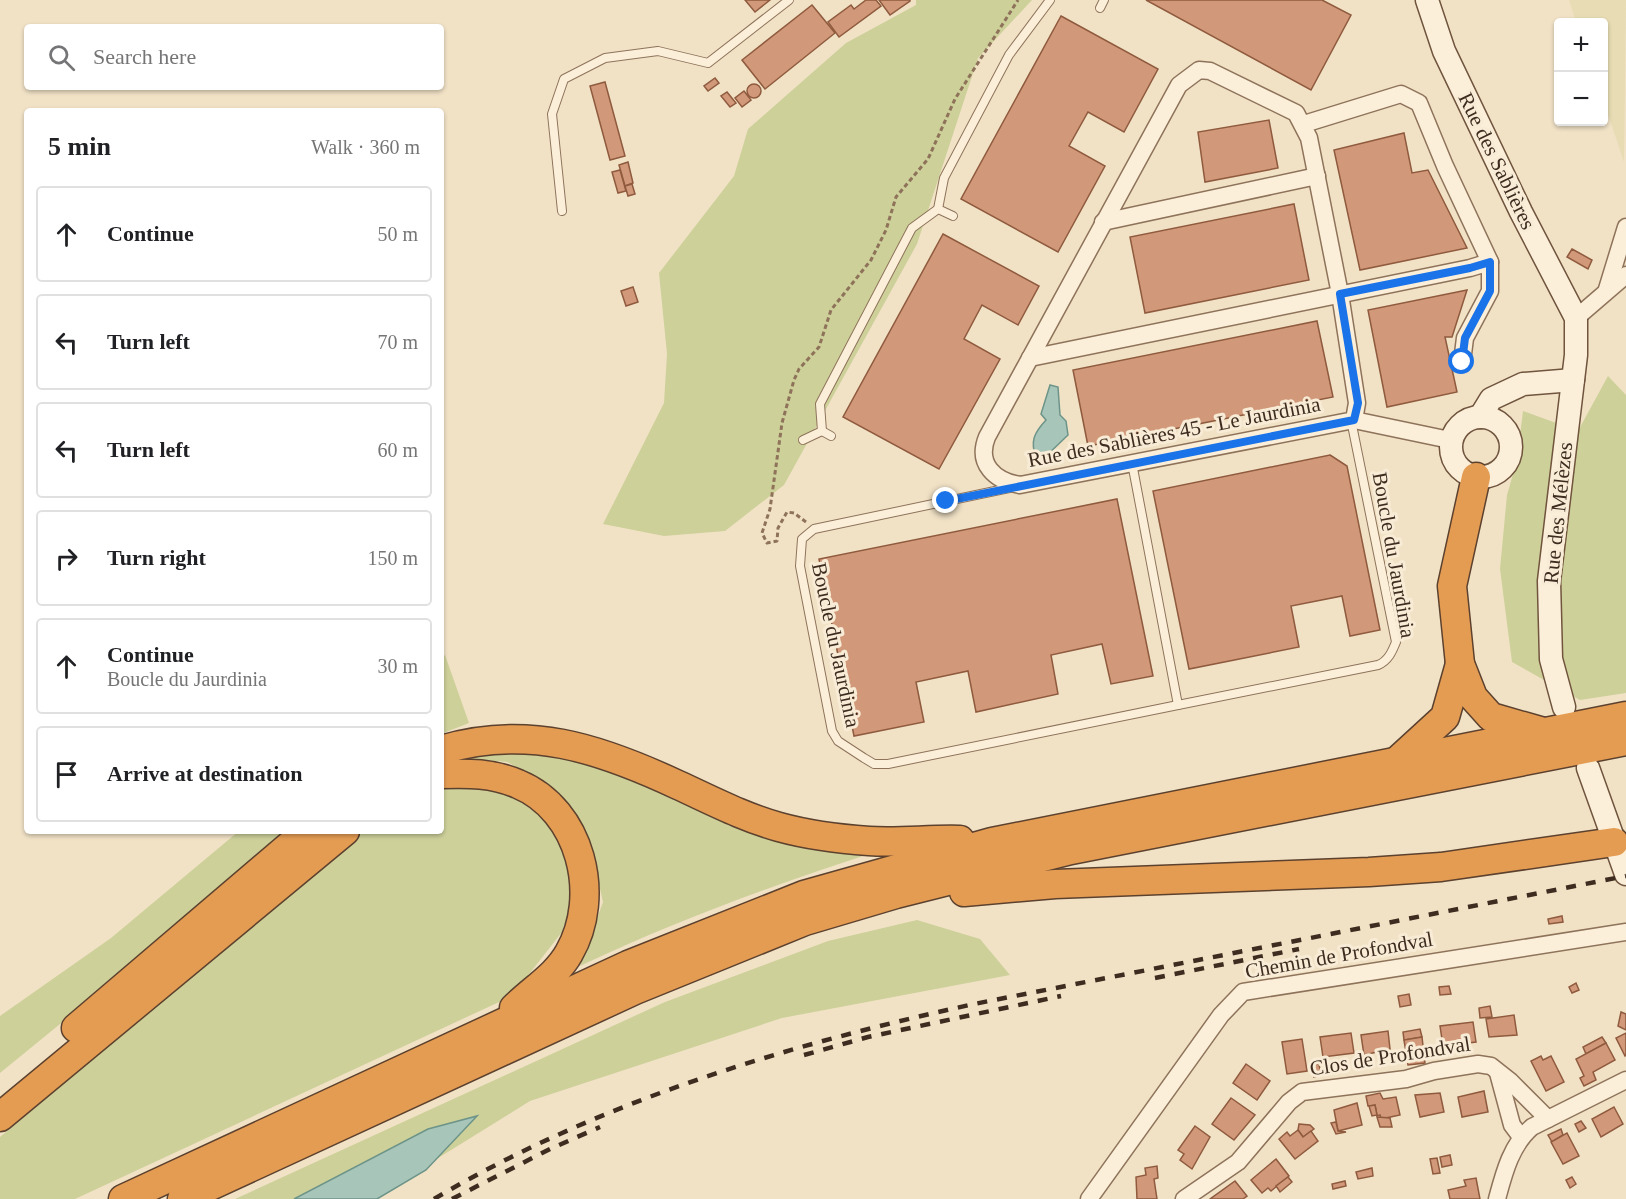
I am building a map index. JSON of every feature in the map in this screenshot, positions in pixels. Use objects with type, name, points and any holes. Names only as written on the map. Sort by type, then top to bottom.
[{"type":"highway","points":[[1476,477],[1452,586],[1460,664],[1473,697],[1491,717],[1545,732]]},
{"type":"highway","points":[[1396,762],[1445,717],[1460,664]]},
{"type":"highway","points":[[123,1199],[628,965],[804,895],[992,842],[1626,716]]},
{"type":"highway","points":[[444,749],[470,741],[514,738],[561,742],[608,755],[734,811],[778,827],[824,837],[870,842],[937,839],[992,842]]},
{"type":"highway","points":[[182,1199],[635,990],[805,921],[896,894],[1071,850],[1626,741]]},
{"type":"highway","points":[[444,774],[495,776],[520,784],[544,800],[559,817],[572,837],[583,864],[586,896],[580,927],[569,954],[549,977],[498,1024]]},
{"type":"highway","points":[[0,1094],[304,834]]},
{"type":"highway","points":[[0,1117],[341,834]]},
{"type":"highway","points":[[896,894],[936,896],[1055,884],[1442,867],[1614,842]]},
{"type":"street","name":"Rue des Sablières","points":[[1427,0],[1454,72],[1521,212],[1576,318]]},
{"type":"street","name":"Rue des Sablières 45 - Le Jaurdinia","points":[[1304,124],[1296,114],[1210,70],[1199,70],[1179,85],[983,446],[984,461],[991,473],[1003,482],[1020,485],[1353,420],[1452,442]]},
{"type":"street","points":[[1353,420],[1358,403],[1340,294],[1317,176],[1304,124],[1401,94],[1419,103],[1445,166],[1490,262],[1490,291],[1465,338],[1462,362]]},
{"type":"street","points":[[1103,222],[1317,176]]},
{"type":"street","points":[[1607,289],[1626,227]]},
{"type":"street","points":[[1030,358],[1490,262]]},
{"type":"street","points":[[1576,318],[1626,275]]},
{"type":"street","name":"Rue des Mélèzes","points":[[1564,707],[1551,659],[1550,581],[1573,380],[1576,318]]},
{"type":"street","points":[[1490,421],[1508,391],[1523,384],[1573,380]]},
{"type":"street","points":[[1467,421],[1490,421],[1510,441],[1508,460],[1495,474],[1476,477],[1467,474],[1454,460],[1452,442],[1457,430],[1467,421]]},
{"type":"street","points":[[1588,768],[1626,874]]},
{"type":"street","name":"Chemin de Profondval","points":[[1089,1199],[1221,1015],[1243,992],[1626,932]]},
{"type":"street","name":"Clos de Profondval","points":[[1184,1199],[1238,1162],[1289,1102],[1302,1092],[1395,1080],[1478,1064],[1491,1066],[1548,1119]]},
{"type":"street","points":[[1498,1073],[1512,1125],[1521,1137]]},
{"type":"street","points":[[1497,1199],[1504,1171],[1521,1137],[1532,1127],[1626,1080]]},
{"type":"lane","points":[[562,211],[552,114],[564,79],[605,58],[658,51],[708,63],[789,0]]},
{"type":"lane","points":[[822,431],[820,404],[912,228],[938,209],[944,178],[1009,55],[1050,0]]},
{"type":"lane","points":[[938,209],[952,216]]},
{"type":"lane","name":"Boucle du Jaurdinia","points":[[814,529],[802,540],[800,566],[832,731],[838,741],[874,764],[888,764],[1378,665],[1383,663],[1393,651],[1396,642],[1353,420]]},
{"type":"lane","points":[[822,431],[831,436]]},
{"type":"lane","points":[[803,440],[822,431]]},
{"type":"lane","points":[[1132,463],[1178,705]]},
{"type":"lane","points":[[814,529],[1020,485]]},
{"type":"path","points":[[814,529],[794,513],[787,512],[778,528],[777,541],[766,543],[762,533],[770,509],[790,388],[799,369],[819,347],[831,310],[861,275],[879,246],[897,197],[928,159],[955,99],[1018,0]]},
{"type":"shaded area","points":[[1569,0],[1626,0],[1624,162],[1608,114],[1608,18],[1575,18]]},
{"type":"shaded area","points":[[1050,385],[1058,387],[1060,415],[1066,421],[1068,435],[1043,459],[1036,458],[1033,442],[1036,433],[1046,420],[1041,414]]},
{"type":"shaded area","points":[[477,1116],[426,1170],[377,1199],[294,1199],[428,1129]]},
{"type":"green space","points":[[916,0],[1032,0],[978,58],[917,244],[784,485],[725,531],[664,536],[603,524],[664,403],[667,354],[659,273],[734,176],[748,129],[846,43],[916,5]]},
{"type":"green space","points":[[1608,376],[1626,395],[1626,693],[1580,700],[1512,662],[1500,569],[1507,495],[1517,460],[1523,411],[1578,431]]},
{"type":"green space","points":[[444,656],[469,723],[444,733]]},
{"type":"green space","points":[[516,750],[578,757],[872,853],[724,905],[580,966],[603,902],[588,836],[550,785],[507,762],[451,757]]},
{"type":"green space","points":[[474,786],[523,799],[563,840],[573,900],[562,932],[512,996],[75,1199],[0,1199],[0,1137],[361,834],[444,834],[444,789]]},
{"type":"green space","points":[[235,834],[285,834],[125,971],[0,1073],[0,1016],[111,938]]},
{"type":"green space","points":[[917,920],[980,939],[1010,975],[782,1018],[530,1101],[372,1199],[235,1199],[665,1002],[828,941]]},
{"type":"building","points":[[745,0],[770,0],[755,12]]},
{"type":"building","points":[[866,0],[876,0],[881,6],[839,37],[828,22],[851,5],[854,9]]},
{"type":"building","points":[[879,0],[910,0],[910,1],[890,15]]},
{"type":"building","points":[[1146,0],[1322,0],[1351,15],[1311,90]]},
{"type":"building","points":[[812,5],[835,33],[765,89],[742,60]]},
{"type":"building","points":[[1061,16],[1158,69],[1124,132],[1088,112],[1069,146],[1105,166],[1058,252],[961,199]]},
{"type":"building","points":[[715,78],[719,83],[708,91],[704,86]]},
{"type":"building","points":[[605,82],[625,156],[610,160],[590,86]]},
{"type":"building","points":[[751,84],[757,84],[761,91],[757,98],[751,98],[747,94],[747,88]]},
{"type":"building","points":[[744,91],[751,100],[742,107],[735,98]]},
{"type":"building","points":[[727,92],[736,103],[730,107],[721,96]]},
{"type":"building","points":[[1269,120],[1278,168],[1205,182],[1198,132]]},
{"type":"building","points":[[1404,133],[1412,173],[1428,170],[1467,248],[1360,270],[1334,150]]},
{"type":"building","points":[[628,162],[633,183],[625,186],[619,165]]},
{"type":"building","points":[[620,170],[626,191],[618,193],[612,172]]},
{"type":"building","points":[[632,184],[635,194],[628,196],[625,186]]},
{"type":"building","points":[[1294,204],[1309,280],[1145,313],[1130,237]]},
{"type":"building","points":[[943,234],[1039,286],[1018,325],[982,305],[964,339],[1000,359],[939,469],[843,417]]},
{"type":"building","points":[[1572,249],[1592,260],[1588,269],[1567,257]]},
{"type":"building","points":[[633,287],[638,302],[626,306],[621,291]]},
{"type":"building","points":[[1467,290],[1452,337],[1445,337],[1457,392],[1387,407],[1368,310]]},
{"type":"building","points":[[1317,321],[1333,397],[1088,446],[1073,370]]},
{"type":"building","points":[[1330,455],[1347,466],[1380,630],[1350,636],[1342,596],[1291,606],[1299,647],[1189,669],[1153,491]]},
{"type":"building","points":[[1117,499],[1153,676],[1111,684],[1102,644],[1051,655],[1058,694],[976,712],[968,671],[916,682],[924,722],[854,736],[819,559]]},
{"type":"building","points":[[1562,916],[1563,922],[1549,924],[1548,919]]},
{"type":"building","points":[[1576,983],[1579,990],[1572,993],[1569,987]]},
{"type":"building","points":[[1449,986],[1451,994],[1440,995],[1439,987]]},
{"type":"building","points":[[1409,994],[1411,1005],[1400,1007],[1398,996]]},
{"type":"building","points":[[1490,1006],[1492,1017],[1480,1018],[1479,1008]]},
{"type":"building","points":[[1621,1012],[1626,1014],[1626,1030],[1618,1026]]},
{"type":"building","points":[[1514,1015],[1517,1035],[1489,1037],[1486,1019]]},
{"type":"building","points":[[1473,1022],[1476,1042],[1443,1046],[1440,1026]]},
{"type":"building","points":[[1420,1029],[1422,1037],[1404,1040],[1403,1032]]},
{"type":"building","points":[[1388,1031],[1390,1049],[1364,1055],[1361,1035]]},
{"type":"building","points":[[1351,1033],[1354,1053],[1323,1057],[1320,1037]]},
{"type":"building","points":[[1626,1033],[1626,1055],[1625,1056],[1616,1038]]},
{"type":"building","points":[[1422,1037],[1425,1063],[1408,1065],[1404,1040]]},
{"type":"building","points":[[1602,1037],[1606,1043],[1586,1054],[1583,1047]]},
{"type":"building","points":[[1302,1039],[1307,1071],[1287,1074],[1282,1042]]},
{"type":"building","points":[[1606,1043],[1615,1060],[1593,1072],[1596,1080],[1584,1086],[1580,1078],[1584,1076],[1576,1059]]},
{"type":"building","points":[[1541,1056],[1543,1060],[1551,1056],[1564,1082],[1546,1091],[1531,1061]]},
{"type":"building","points":[[1246,1064],[1270,1081],[1257,1100],[1233,1083]]},
{"type":"building","points":[[1319,1064],[1321,1075],[1314,1077],[1312,1065]]},
{"type":"building","points":[[1484,1091],[1488,1112],[1462,1117],[1458,1097]]},
{"type":"building","points":[[1380,1093],[1383,1099],[1396,1097],[1400,1115],[1381,1119],[1380,1115],[1377,1116],[1375,1105],[1368,1106],[1366,1096]]},
{"type":"building","points":[[1440,1093],[1444,1112],[1420,1117],[1415,1095]]},
{"type":"building","points":[[1231,1098],[1255,1115],[1234,1140],[1212,1124]]},
{"type":"building","points":[[1357,1103],[1362,1125],[1338,1131],[1334,1110]]},
{"type":"building","points":[[1375,1105],[1377,1115],[1372,1116],[1369,1106]]},
{"type":"building","points":[[1614,1107],[1623,1124],[1601,1137],[1592,1119]]},
{"type":"building","points":[[1377,1117],[1390,1118],[1392,1127],[1380,1127]]},
{"type":"building","points":[[1581,1121],[1586,1128],[1579,1132],[1575,1124]]},
{"type":"building","points":[[1336,1122],[1338,1131],[1346,1132],[1336,1134],[1331,1123]]},
{"type":"building","points":[[1299,1124],[1310,1125],[1314,1129],[1303,1137],[1298,1130]]},
{"type":"building","points":[[1195,1126],[1210,1137],[1192,1169],[1180,1160],[1184,1154],[1178,1150]]},
{"type":"building","points":[[1561,1129],[1563,1135],[1552,1142],[1548,1135]]},
{"type":"building","points":[[1298,1130],[1303,1137],[1311,1131],[1318,1141],[1295,1159],[1279,1139],[1287,1132],[1290,1136]]},
{"type":"building","points":[[1567,1133],[1579,1156],[1563,1164],[1551,1142]]},
{"type":"building","points":[[1450,1155],[1452,1165],[1442,1167],[1440,1157]]},
{"type":"building","points":[[1437,1158],[1440,1173],[1433,1174],[1430,1159]]},
{"type":"building","points":[[1276,1159],[1289,1176],[1271,1191],[1268,1188],[1262,1193],[1251,1180]]},
{"type":"building","points":[[1157,1166],[1158,1178],[1154,1179],[1157,1199],[1137,1199],[1136,1177],[1146,1175],[1145,1168]]},
{"type":"building","points":[[1372,1168],[1373,1176],[1358,1179],[1356,1172]]},
{"type":"building","points":[[1288,1177],[1292,1182],[1280,1192],[1276,1186]]},
{"type":"building","points":[[1572,1177],[1576,1184],[1570,1188],[1566,1180]]},
{"type":"building","points":[[1476,1178],[1480,1199],[1450,1199],[1448,1190],[1466,1186],[1464,1180]]},
{"type":"building","points":[[1235,1181],[1247,1196],[1243,1199],[1210,1199]]},
{"type":"building","points":[[1345,1181],[1346,1186],[1333,1189],[1332,1184]]},
{"type":"railway","points":[[434,1199],[497,1164],[629,1105],[696,1080],[834,1038],[974,1004],[1626,876]]},
{"type":"railway","points":[[1155,978],[1299,949]]},
{"type":"railway","points":[[804,1055],[868,1037],[1061,996]]},
{"type":"railway","points":[[452,1199],[550,1149],[600,1127]]},
{"type":"route","points":[[946,501],[1354,420],[1358,403],[1340,294],[1490,262],[1490,291],[1465,338],[1462,362]]}]
